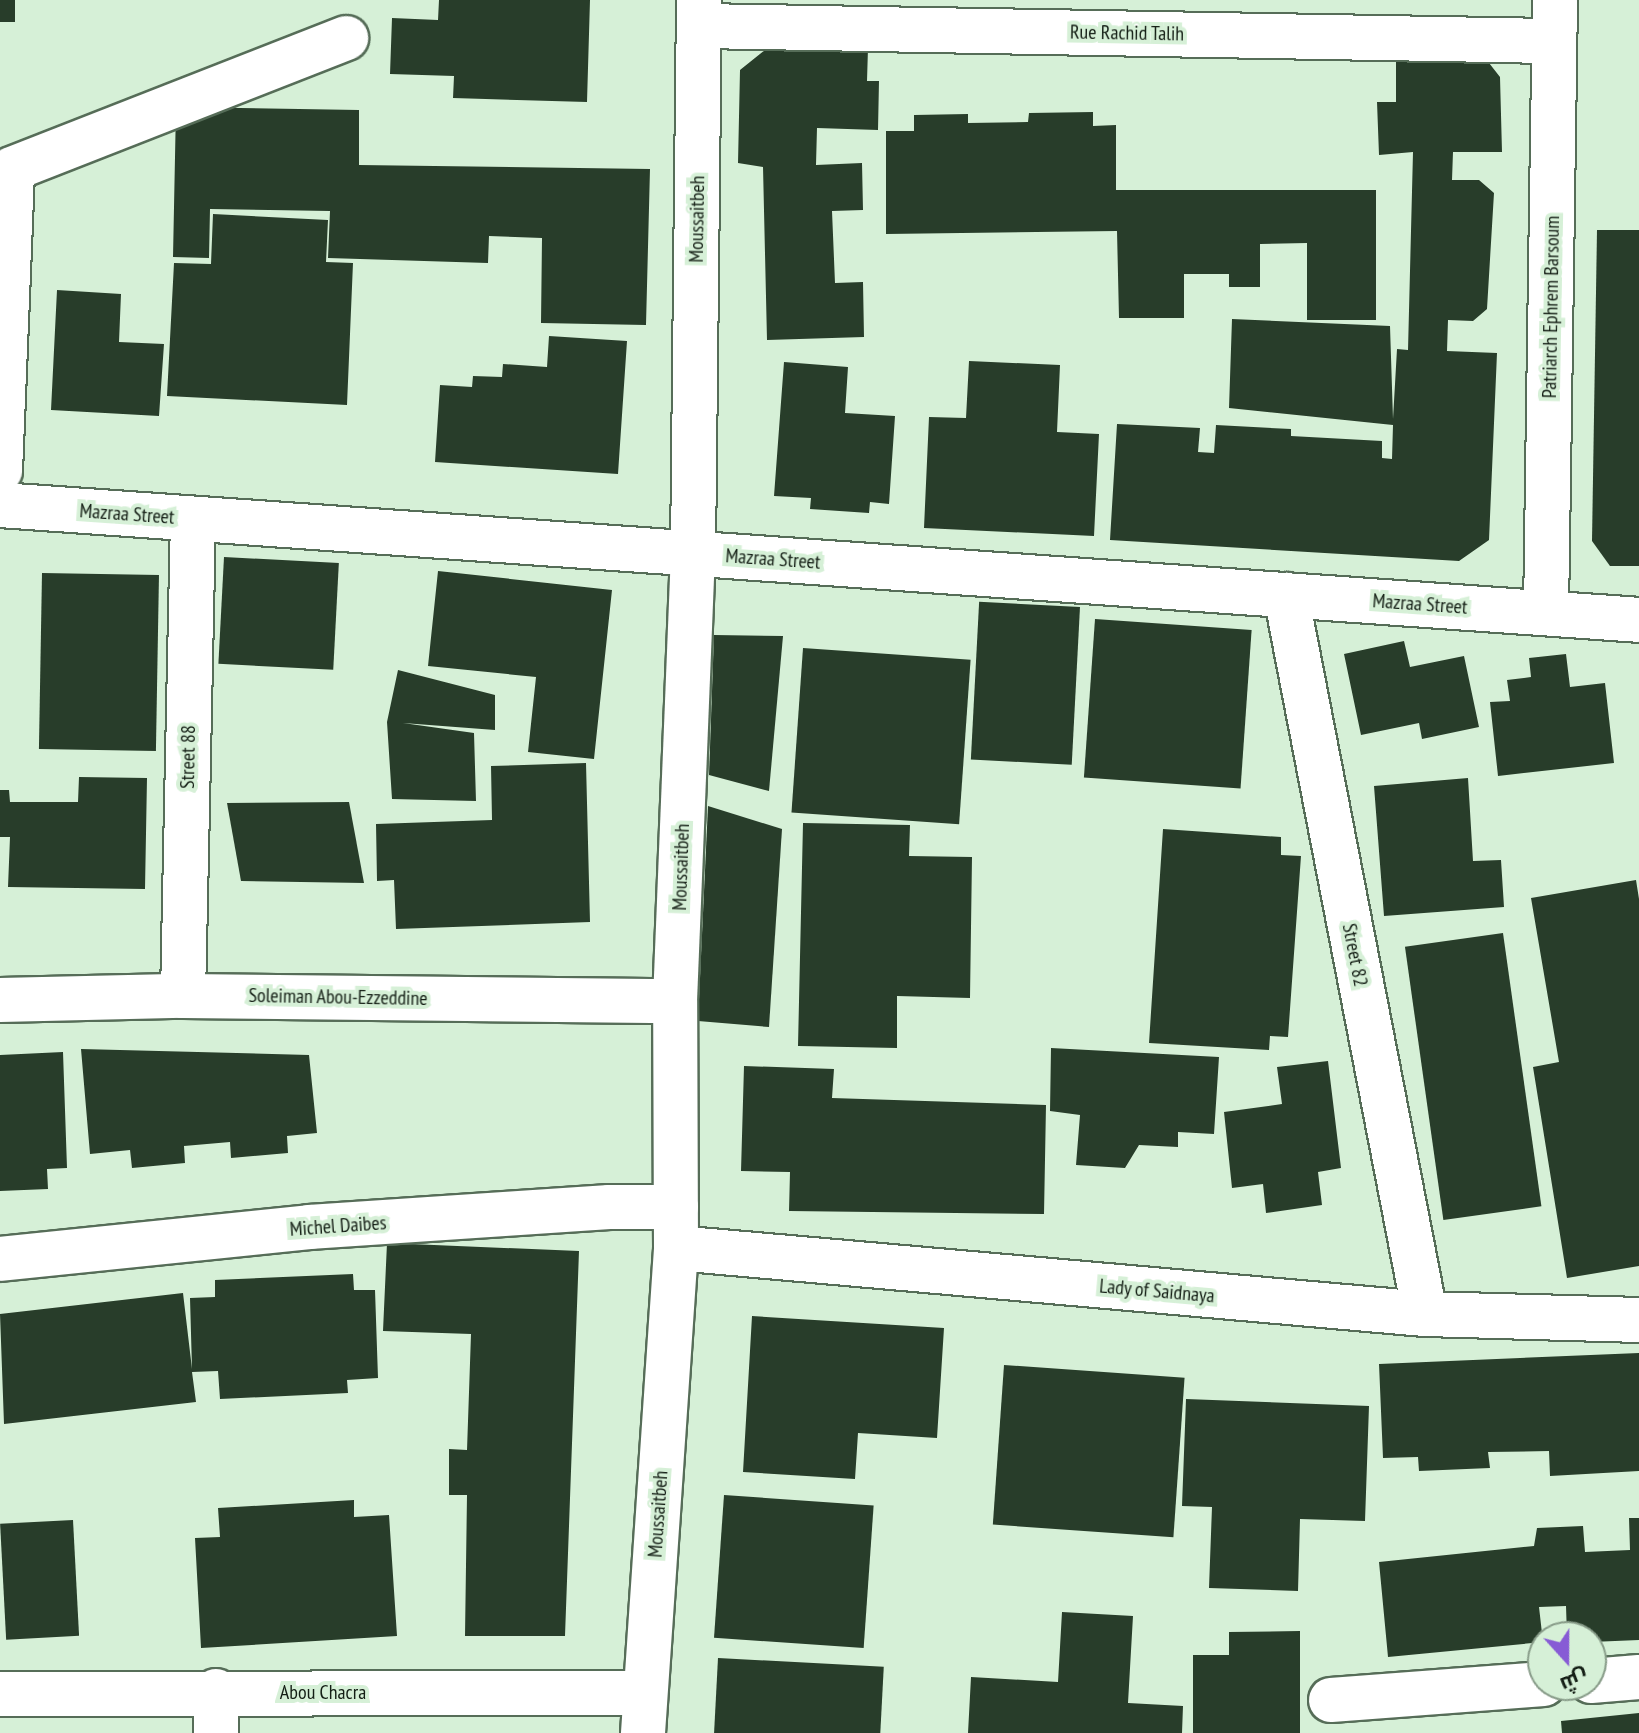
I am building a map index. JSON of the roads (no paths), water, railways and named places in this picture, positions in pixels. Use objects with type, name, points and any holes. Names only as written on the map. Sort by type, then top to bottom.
[{"type":"street","name":"Rue Rachid Talih","points":[[700,13],[1555,20]]},
{"type":"street","name":"Moussaitbeh","points":[[644,1713],[676,1228],[675,1001],[693,554],[700,13]]},
{"type":"street","name":"Patriarch Ephrem Barsoum","points":[[1546,613],[1555,20]]},
{"type":"street","points":[[0,471],[12,169],[346,38]]},
{"type":"street","name":"Mazraa Street","points":[[0,505],[1639,620]]},
{"type":"street","name":"Street 88","points":[[183,996],[193,519]]},
{"type":"street","name":"Street 82","points":[[1286,595],[1425,1314]]},
{"type":"street","name":"Soleiman Abou-Ezzeddine","points":[[0,1000],[183,996],[675,1001]]},
{"type":"street","name":"Michel Daibes","points":[[0,1259],[309,1227],[609,1207],[676,1228]]},
{"type":"street","name":"Lady of Saidnaya","points":[[676,1228],[1425,1314],[1639,1320]]},
{"type":"street","points":[[1607,1680],[1639,1677]]},
{"type":"street","points":[[1331,1700],[1527,1685]]},
{"type":"street","name":"Abou Chacra","points":[[0,1694],[216,1712],[644,1713]]}]
